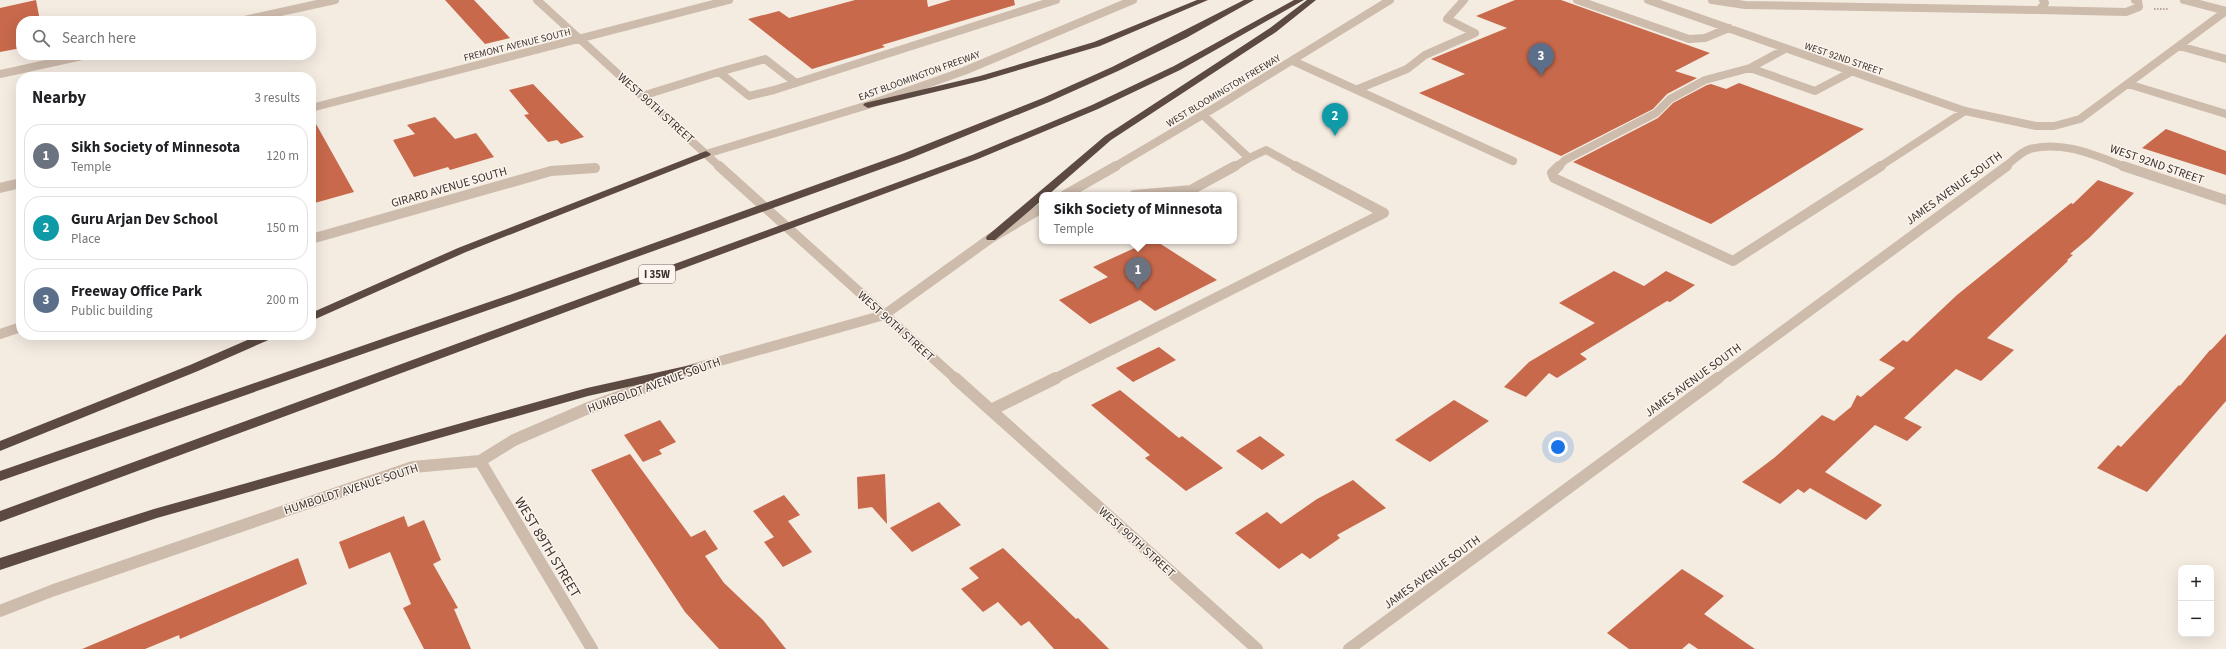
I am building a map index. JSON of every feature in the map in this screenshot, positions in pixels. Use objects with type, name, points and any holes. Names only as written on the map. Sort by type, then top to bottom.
[{"type":"highway","points":[[868,105],[982,78],[1097,44],[1204,0]]},
{"type":"highway","name":"I 35W","points":[[0,476],[448,321],[894,161],[993,123],[1141,58],[1250,0]]},
{"type":"highway","name":"I 35W","points":[[0,517],[975,157],[1102,104],[1177,68],[1300,0]]},
{"type":"highway","points":[[1045,192],[1108,138],[1273,30],[1312,0]]},
{"type":"highway","points":[[316,314],[462,250],[706,154]]},
{"type":"highway","points":[[991,238],[1039,197]]},
{"type":"highway","points":[[0,446],[194,368],[258,340]]},
{"type":"highway","points":[[0,564],[169,510],[587,392],[695,368]]},
{"type":"street","points":[[263,16],[335,0]]},
{"type":"street","name":"WEST 90TH STREET","points":[[537,0],[884,315],[1257,649]]},
{"type":"street","name":"FREMONT AVENUE SOUTH","points":[[316,107],[729,0]]},
{"type":"street","points":[[719,72],[749,96],[796,83],[1056,0]]},
{"type":"street","name":"EAST BLOOMINGTON FREEWAY","points":[[706,154],[868,105],[964,71],[1134,0]]},
{"type":"street","name":"WEST BLOOMINGTON FREEWAY","points":[[1070,192],[1293,61],[1390,0]]},
{"type":"street","points":[[1358,89],[1407,69],[1425,55],[1476,33],[1447,19],[1464,0]]},
{"type":"street","points":[[1577,0],[1688,39],[1705,38],[1729,28]]},
{"type":"street","name":"WEST 92ND STREET","points":[[1648,0],[1965,111],[2036,126],[2054,126],[2080,119],[2128,84]]},
{"type":"street","points":[[1712,0],[1745,5],[2126,12],[2139,7],[2138,1],[2135,0]]},
{"type":"street","points":[[1797,0],[1817,7]]},
{"type":"street","points":[[2184,0],[2226,11]]},
{"type":"street","points":[[2038,10],[2046,1]]},
{"type":"street","points":[[2128,84],[2226,11]]},
{"type":"street","points":[[2180,46],[2226,58]]},
{"type":"street","points":[[1785,49],[1750,68],[1705,80],[1686,90],[1670,99],[1656,113],[1564,160],[1552,173],[1554,178],[1733,261],[1965,111]]},
{"type":"street","points":[[642,96],[764,59],[796,83]]},
{"type":"street","points":[[0,74],[64,60]]},
{"type":"street","points":[[1293,61],[1358,89],[1513,161]]},
{"type":"street","points":[[1750,68],[1815,91],[1851,72]]},
{"type":"street","points":[[2128,84],[2226,114]]},
{"type":"street","points":[[1203,115],[1249,158]]},
{"type":"street","name":"WEST 92ND STREET","points":[[2057,146],[2083,151],[2226,200]]},
{"type":"street","name":"JAMES AVENUE SOUTH","points":[[1349,649],[2030,149],[2057,146]]},
{"type":"street","points":[[991,410],[1303,256],[1384,213],[1266,150],[1191,190],[1168,192]]},
{"type":"street","name":"GIRARD AVENUE SOUTH","points":[[316,238],[551,171],[595,168]]},
{"type":"street","points":[[0,188],[16,184]]},
{"type":"street","points":[[884,315],[991,238],[1039,210]]},
{"type":"street","name":"HUMBOLDT AVENUE SOUTH","points":[[0,611],[54,590],[413,467],[480,461],[514,440],[586,409],[695,368],[884,315]]},
{"type":"street","points":[[0,334],[16,329]]},
{"type":"street","name":"WEST 89TH STREET","points":[[480,461],[592,649]]},
{"type":"building","points":[[36,0],[39,16],[16,16],[16,49],[0,52],[0,8]]},
{"type":"building","points":[[445,0],[474,0],[510,38],[485,44]]},
{"type":"building","points":[[855,0],[927,0],[928,7],[951,0],[1014,0],[1015,5],[882,45],[885,47],[812,69],[748,19],[779,11],[789,18]]},
{"type":"building","points":[[1515,0],[1561,0],[1710,53],[1675,71],[1697,78],[1667,94],[1653,109],[1561,156],[1419,93],[1465,74],[1431,59],[1507,28],[1476,16]]},
{"type":"building","points":[[1739,83],[1864,129],[1711,224],[1573,162],[1658,118],[1673,103],[1707,85],[1711,84],[1726,89]]},
{"type":"building","points":[[533,84],[584,137],[561,144],[557,140],[548,142],[524,115],[529,114],[509,90]]},
{"type":"building","points":[[435,117],[455,139],[476,133],[494,157],[450,170],[448,167],[414,177],[393,140],[415,134],[407,125]]},
{"type":"building","points":[[316,124],[354,192],[316,203]]},
{"type":"building","points":[[2166,129],[2226,151],[2226,175],[2142,148]]},
{"type":"building","points":[[2098,180],[2134,193],[2089,238],[2070,254],[2073,255],[2067,260],[2068,261],[1987,338],[2014,350],[1981,381],[1956,369],[1904,418],[1922,427],[1907,441],[1875,425],[1825,472],[1882,505],[1866,520],[1810,488],[1804,493],[1798,489],[1780,504],[1742,482],[1774,458],[1822,415],[1834,421],[1851,407],[1857,395],[1861,397],[1895,368],[1879,360],[1903,340],[1907,342],[1957,295],[2071,203],[2073,204]]},
{"type":"building","points":[[1143,244],[1161,244],[1217,280],[1155,311],[1140,300],[1090,324],[1059,300],[1108,277],[1093,267]]},
{"type":"building","points":[[1614,271],[1644,286],[1666,271],[1695,285],[1670,302],[1667,301],[1580,354],[1587,359],[1557,378],[1549,373],[1526,397],[1504,387],[1529,362],[1595,323],[1559,303]]},
{"type":"building","points":[[2226,334],[2226,401],[2147,492],[2097,468],[2118,445],[2121,447],[2179,385],[2180,386],[2210,350]]},
{"type":"building","points":[[1159,347],[1176,360],[1133,382],[1116,368]]},
{"type":"building","points":[[1120,390],[1179,438],[1182,436],[1223,468],[1186,491],[1145,458],[1150,455],[1091,405]]},
{"type":"building","points":[[1454,400],[1489,421],[1430,462],[1395,440]]},
{"type":"building","points":[[660,420],[676,442],[659,450],[662,454],[643,462],[624,435]]},
{"type":"building","points":[[1260,436],[1285,455],[1262,470],[1236,451]]},
{"type":"building","points":[[630,454],[691,537],[705,530],[718,549],[705,556],[724,583],[763,620],[786,649],[719,649],[685,612],[591,470]]},
{"type":"building","points":[[885,474],[887,524],[872,507],[858,509],[857,477]]},
{"type":"building","points":[[1353,480],[1386,508],[1337,535],[1340,538],[1310,559],[1302,553],[1279,569],[1235,533],[1267,512],[1281,524],[1317,499]]},
{"type":"building","points":[[784,495],[800,515],[788,521],[812,552],[783,567],[764,542],[774,537],[753,511]]},
{"type":"building","points":[[939,502],[961,525],[912,552],[890,528]]},
{"type":"building","points":[[404,516],[408,527],[424,520],[441,560],[433,564],[458,608],[454,609],[471,649],[424,649],[403,608],[411,604],[390,552],[349,569],[339,542]]},
{"type":"building","points":[[1003,548],[1109,649],[1054,649],[1029,621],[1021,626],[998,602],[983,612],[961,589],[979,578],[969,568]]},
{"type":"building","points":[[298,558],[307,584],[180,639],[179,635],[145,649],[82,649]]},
{"type":"building","points":[[1682,569],[1724,596],[1704,614],[1755,649],[1698,649],[1689,643],[1682,649],[1629,649],[1607,633]]},
{"type":"place","name":"Freeway Office Park","points":[[1541,76]]},
{"type":"place","name":"Guru Arjan Dev School","points":[[1335,136]]},
{"type":"place","name":"Sikh Society of Minnesota","points":[[1138,290]]}]
